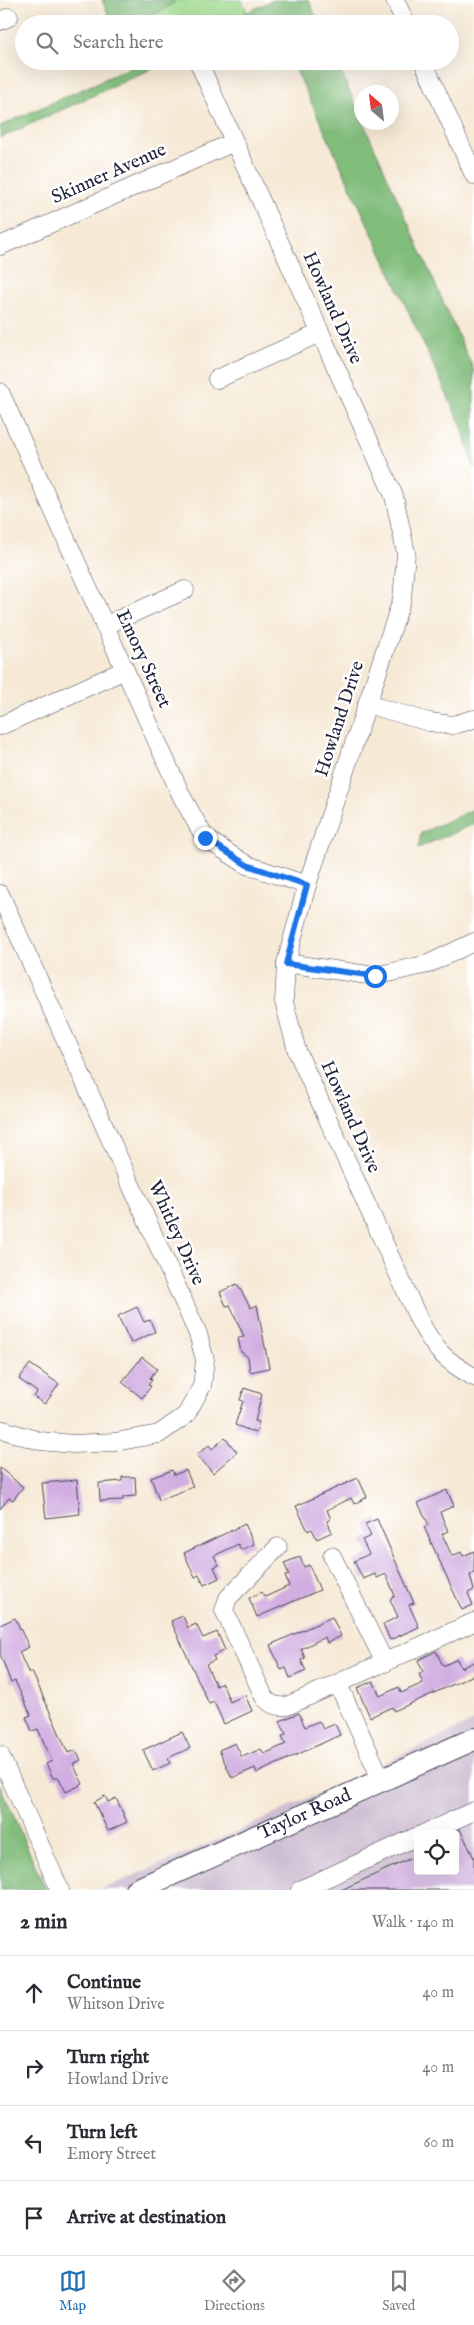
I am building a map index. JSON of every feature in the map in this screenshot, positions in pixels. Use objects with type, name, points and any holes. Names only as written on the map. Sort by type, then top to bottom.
[{"type":"main road","name":"Taylor Road","points":[[136,1890],[474,1739]]},
{"type":"street","points":[[395,0],[402,15]]},
{"type":"street","name":"Howland Drive","points":[[202,70],[394,496],[406,553],[402,599],[307,885],[286,964],[284,1002],[297,1051],[419,1320],[434,1347],[458,1368],[474,1377]]},
{"type":"street","points":[[427,70],[474,175]]},
{"type":"street","name":"Skinner Avenue","points":[[0,246],[234,142]]},
{"type":"street","points":[[217,379],[320,333]]},
{"type":"street","name":"Emory Street","points":[[0,392],[182,798],[205,838],[247,865],[307,885]]},
{"type":"street","points":[[104,626],[185,590]]},
{"type":"street","points":[[0,726],[125,670]]},
{"type":"street","points":[[367,704],[428,722],[453,724],[474,719]]},
{"type":"street","name":"Whitley Drive","points":[[0,894],[198,1334],[204,1360],[202,1386],[186,1415],[159,1434],[115,1442],[73,1444],[40,1441],[0,1429]]},
{"type":"street","points":[[286,964],[375,976],[428,964],[474,942]]},
{"type":"street","points":[[278,1547],[228,1598],[224,1610],[264,1697],[270,1704],[278,1707],[286,1706],[474,1622]]},
{"type":"street","points":[[332,1556],[385,1663]]},
{"type":"street","points":[[338,1684],[382,1781]]},
{"type":"street","points":[[0,1755],[60,1890]]},
{"type":"street","points":[[432,1830],[474,1811]]},
{"type":"street","points":[[300,1890],[414,1838]]},
{"type":"shaded area","points":[[474,1721],[474,1890],[100,1890],[238,1831]]},
{"type":"green space","points":[[102,0],[242,0],[247,12],[241,15],[109,15]]},
{"type":"green space","points":[[102,0],[173,0],[174,3],[153,15],[109,15]]},
{"type":"green space","points":[[273,0],[309,0],[315,15],[270,15],[242,15]]},
{"type":"green space","points":[[125,70],[149,70],[0,138],[0,126]]},
{"type":"green space","points":[[296,70],[340,70],[354,101],[354,130],[367,130],[474,371],[474,468],[462,427]]},
{"type":"green space","points":[[474,809],[474,824],[418,848],[421,833]]},
{"type":"green space","points":[[0,1785],[46,1890],[0,1890]]},
{"type":"building","points":[[237,1284],[251,1308],[257,1305],[269,1368],[250,1372],[248,1357],[241,1352],[238,1338],[244,1337],[230,1305],[226,1306],[220,1292]]},
{"type":"building","points":[[137,1307],[144,1322],[150,1320],[155,1332],[131,1343],[118,1316]]},
{"type":"building","points":[[142,1357],[157,1369],[150,1378],[152,1380],[148,1385],[151,1386],[142,1398],[122,1382]]},
{"type":"building","points":[[30,1364],[59,1384],[45,1404],[34,1397],[37,1392],[19,1379]]},
{"type":"building","points":[[244,1388],[262,1394],[255,1421],[259,1422],[256,1433],[235,1425],[243,1401],[240,1400]]},
{"type":"building","points":[[225,1438],[237,1452],[213,1473],[197,1455],[209,1445],[212,1449]]},
{"type":"building","points":[[0,1468],[23,1487],[13,1500],[9,1498],[0,1509]]},
{"type":"building","points":[[172,1470],[174,1475],[186,1470],[193,1487],[159,1500],[151,1478]]},
{"type":"building","points":[[122,1477],[135,1477],[136,1496],[123,1497],[123,1500],[100,1501],[99,1483],[122,1481]]},
{"type":"building","points":[[358,1478],[367,1497],[354,1504],[351,1498],[327,1510],[331,1519],[327,1521],[332,1532],[317,1539],[312,1529],[308,1531],[296,1506]]},
{"type":"building","points":[[77,1480],[80,1514],[46,1518],[42,1483]]},
{"type":"building","points":[[447,1490],[454,1506],[440,1512],[448,1531],[442,1534],[452,1556],[461,1552],[463,1556],[474,1551],[474,1573],[470,1575],[474,1590],[468,1593],[473,1605],[462,1610],[424,1527],[429,1525],[418,1503]]},
{"type":"building","points":[[377,1519],[414,1603],[409,1605],[419,1627],[390,1640],[383,1624],[398,1617],[390,1599],[395,1596],[386,1574],[377,1578],[375,1574],[363,1579],[354,1561],[369,1554],[362,1540],[371,1536],[365,1524]]},
{"type":"building","points":[[245,1524],[254,1544],[241,1550],[238,1544],[214,1556],[219,1565],[214,1567],[219,1578],[204,1585],[199,1575],[195,1577],[184,1553]]},
{"type":"building","points":[[300,1557],[304,1567],[309,1565],[320,1590],[257,1617],[249,1598],[262,1592],[265,1597],[289,1586],[285,1576],[289,1575],[284,1563]]},
{"type":"building","points":[[183,1616],[188,1628],[196,1624],[203,1638],[217,1632],[225,1650],[213,1656],[215,1660],[206,1664],[216,1686],[222,1683],[230,1702],[245,1695],[252,1711],[224,1724],[214,1702],[209,1704],[171,1621]]},
{"type":"building","points":[[332,1617],[341,1636],[327,1643],[325,1637],[301,1649],[305,1658],[301,1660],[306,1671],[290,1678],[286,1668],[281,1670],[270,1645]]},
{"type":"building","points":[[15,1618],[29,1647],[19,1652],[29,1674],[32,1672],[68,1753],[75,1750],[81,1760],[73,1764],[83,1784],[66,1792],[59,1778],[53,1778],[46,1764],[52,1761],[38,1729],[32,1731],[26,1717],[31,1715],[15,1681],[11,1683],[0,1654],[0,1625]]},
{"type":"building","points":[[436,1651],[443,1666],[457,1659],[461,1668],[474,1662],[474,1675],[394,1711],[392,1707],[370,1717],[357,1688],[373,1681],[380,1696],[399,1687],[401,1693],[423,1683],[419,1674],[423,1672],[418,1660]]},
{"type":"building","points":[[299,1713],[305,1727],[319,1721],[323,1729],[335,1724],[340,1735],[257,1773],[255,1768],[232,1778],[219,1750],[235,1743],[242,1757],[261,1749],[264,1754],[286,1744],[282,1736],[286,1734],[280,1721]]},
{"type":"building","points":[[182,1732],[190,1748],[168,1758],[170,1763],[153,1771],[143,1750]]},
{"type":"building","points":[[105,1796],[108,1802],[116,1798],[127,1822],[108,1831],[94,1802]]},
{"type":"building","points":[[460,1829],[474,1858],[474,1890],[341,1890],[414,1857],[414,1875],[459,1875],[458,1830]]},
{"type":"route","points":[[205,838],[247,865],[307,885],[286,964],[375,976]]}]
